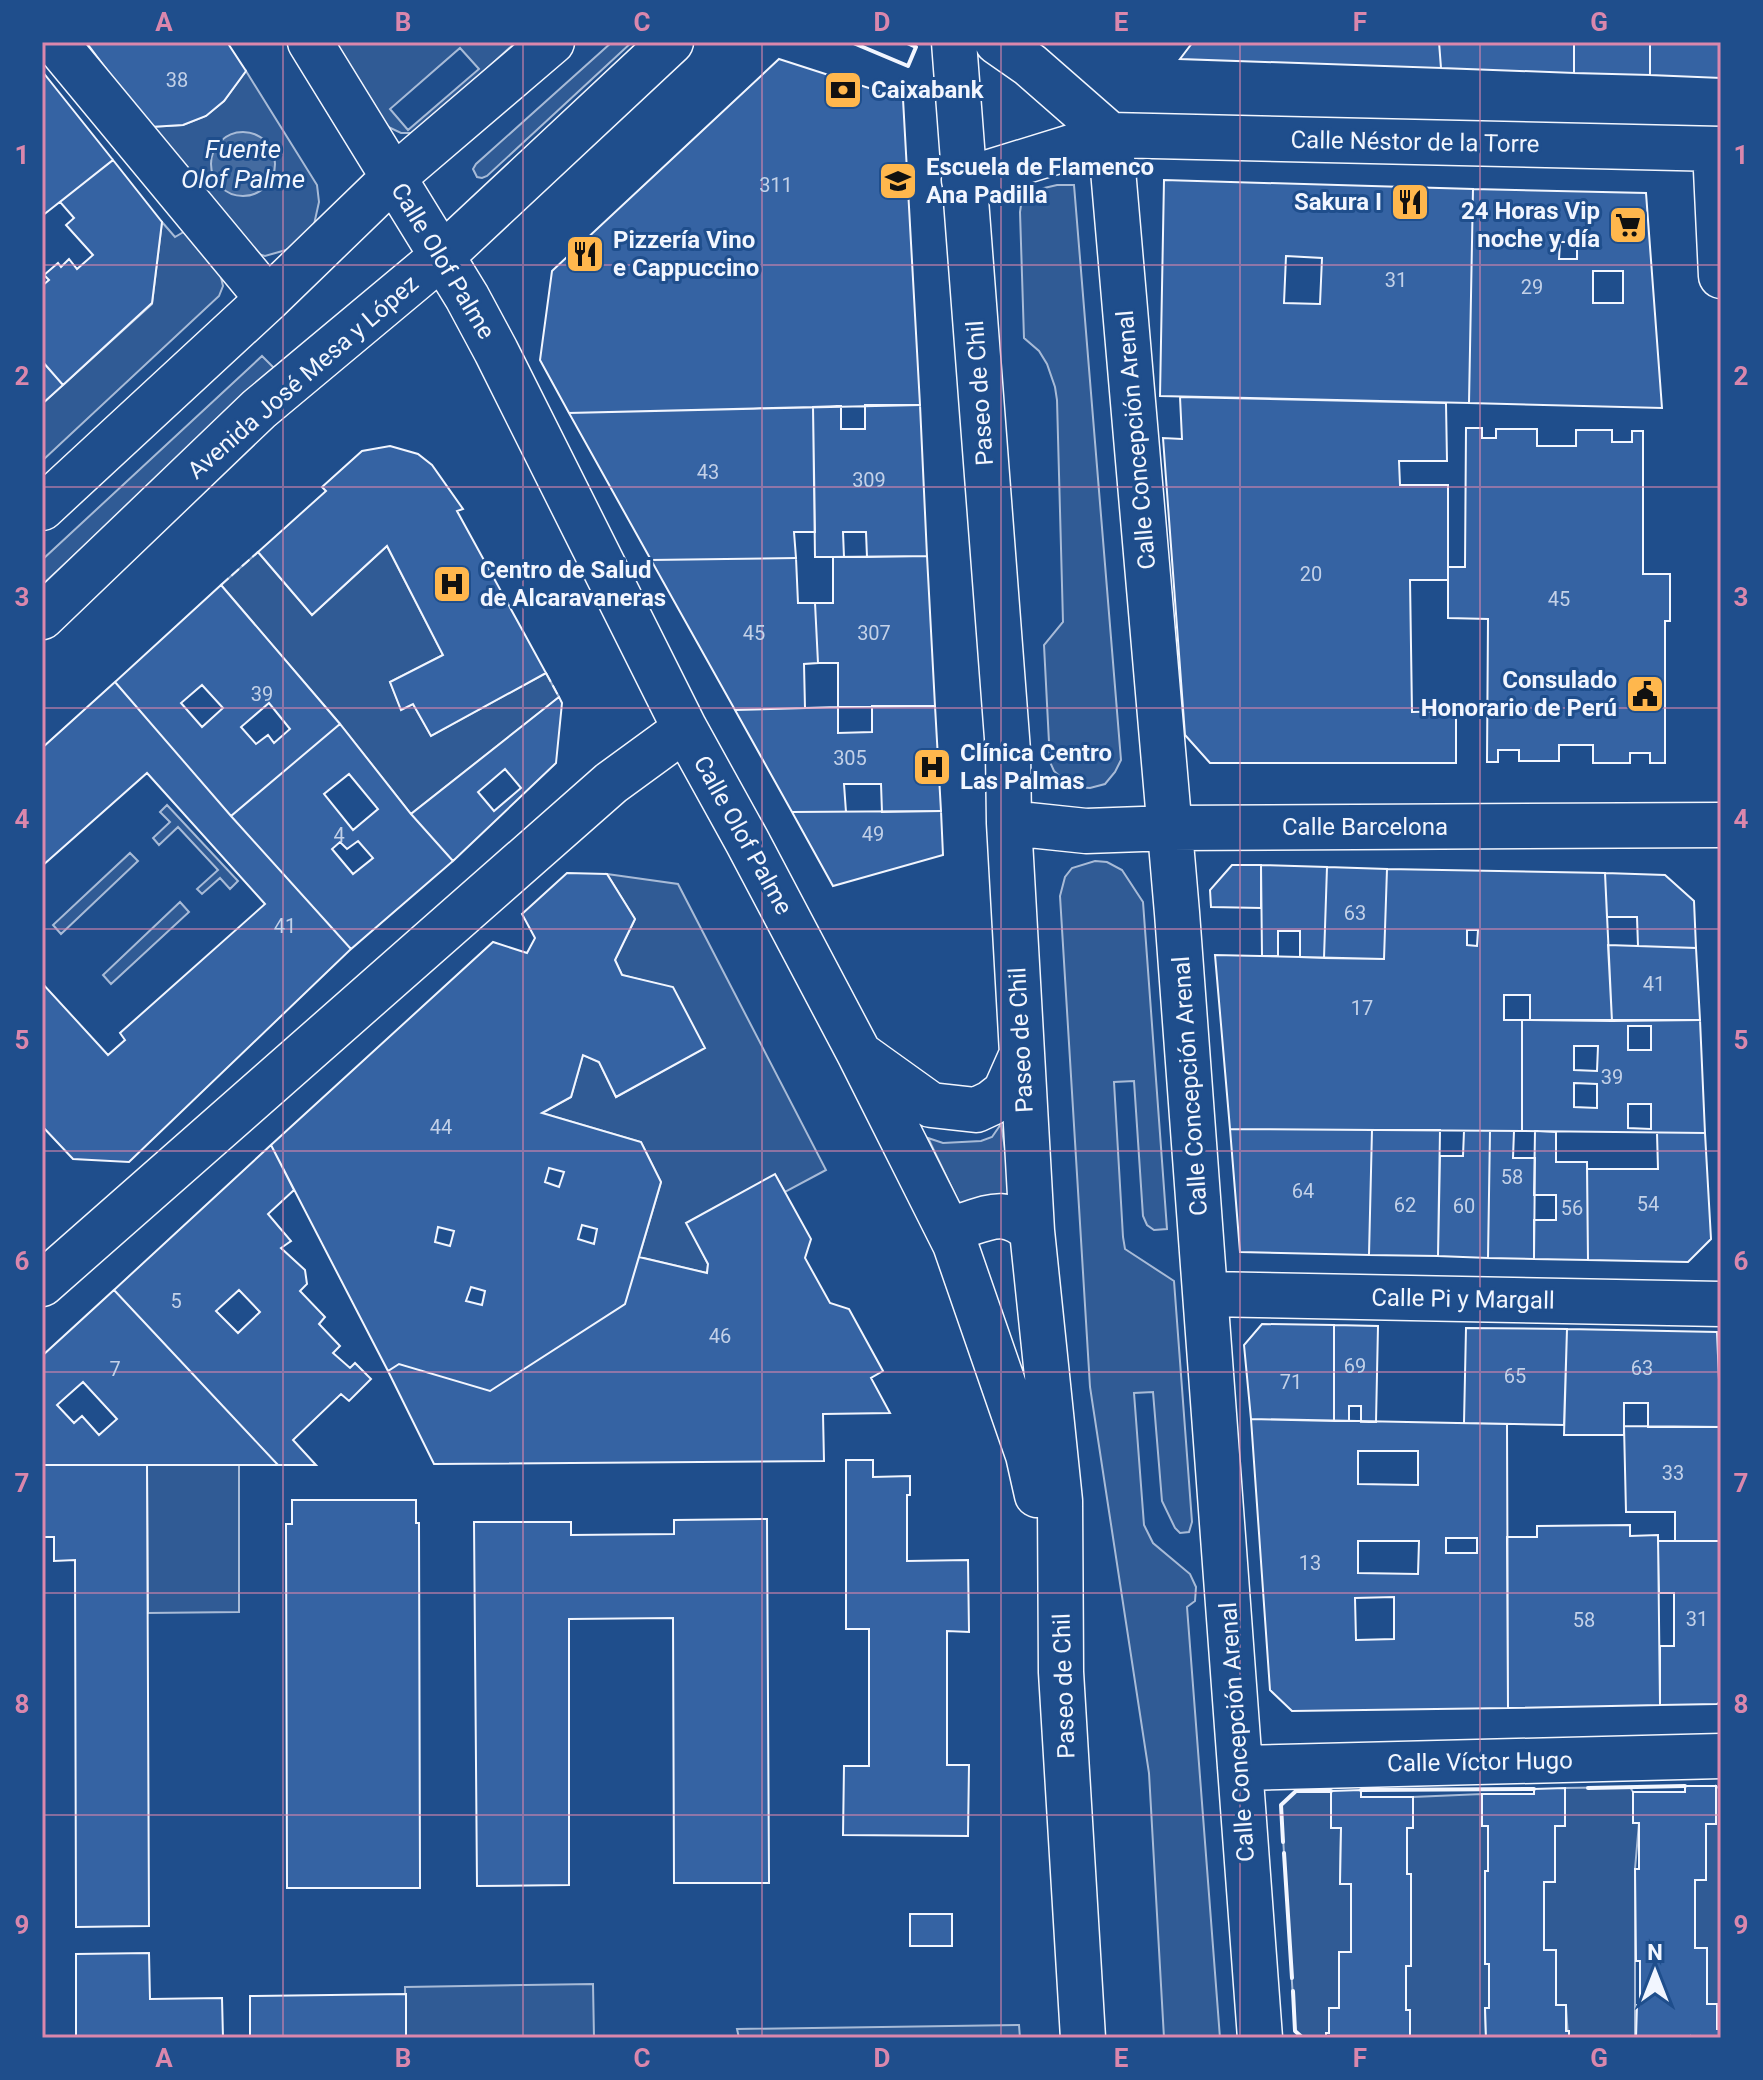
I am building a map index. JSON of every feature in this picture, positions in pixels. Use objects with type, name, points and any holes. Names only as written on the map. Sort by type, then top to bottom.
[{"type":"street","points":[[55,42],[268,299]]},
{"type":"street","name":"Calle Olof Palme","points":[[310,42],[467,297],[496,351],[685,729],[859,1053],[955,1244],[1028,1455],[1061,1672]]},
{"type":"street","points":[[42,508],[268,299],[394,177],[552,42]]},
{"type":"street","name":"Avenida José Mesa y López","points":[[42,617],[259,409],[441,257],[671,42]]},
{"type":"street","name":"Paseo de Chil","points":[[954,42],[1008,751],[1009,823],[1032,1231],[1060,1501],[1061,1672],[1083,2038]]},
{"type":"street","points":[[997,42],[1030,65],[1110,135]]},
{"type":"street","name":"Calle Néstor de la Torre","points":[[964,180],[1110,135],[1718,149]]},
{"type":"street","name":"Calle Concepción Arenal","points":[[1110,135],[1170,828],[1260,2038]]},
{"type":"street","points":[[1718,149],[1721,276]]},
{"type":"street","points":[[49,1262],[611,783],[685,729]]},
{"type":"street","name":"Calle Barcelona","points":[[1009,823],[1086,831],[1721,825]]},
{"type":"street","points":[[859,1053],[931,1105],[976,1110],[1005,1092],[1021,1056]]},
{"type":"street","points":[[955,1244],[959,1227],[1001,1215],[1019,1219],[1032,1231]]},
{"type":"street","name":"Calle Pi y Margall","points":[[1206,1294],[1721,1304]]},
{"type":"street","name":"Calle Víctor Hugo","points":[[1240,1768],[1721,1756]]},
{"type":"shaded area","points":[[339,42],[516,42],[425,125],[411,133],[401,133],[382,124],[335,55]],"holes":[[[460,48],[479,69],[408,130],[390,109]]]},
{"type":"shaded area","points":[[612,42],[632,42],[487,176],[477,177],[473,169],[476,164]]},
{"type":"shaded area","points":[[246,71],[317,185],[319,202],[313,229],[303,242],[265,256],[241,249],[150,127],[183,125],[206,116],[224,101]]},
{"type":"shaded area","points":[[1074,185],[1121,760],[1105,784],[1090,788],[1077,787],[1064,780],[1050,762],[1044,645],[1063,622],[1057,400],[1047,364],[1039,351],[1024,338],[1021,205],[1040,189]]},
{"type":"shaded area","points":[[162,222],[175,237],[187,230],[220,273],[223,286],[219,296],[42,461],[42,404],[152,304]]},
{"type":"shaded area","points":[[262,356],[275,369],[42,585],[42,560]]},
{"type":"shaded area","points":[[387,546],[443,655],[390,682],[401,709],[413,704],[431,736],[546,673],[559,697],[411,814],[340,724],[221,585],[258,552],[312,615]]},
{"type":"shaded area","points":[[167,805],[238,881],[230,889],[220,878],[202,894],[197,889],[218,870],[178,827],[159,845],[153,838],[170,822],[160,812]]},
{"type":"shaded area","points":[[130,853],[138,861],[61,934],[53,925]]},
{"type":"shaded area","points":[[1095,861],[1107,862],[1122,870],[1143,902],[1167,1229],[1154,1230],[1147,1225],[1143,1216],[1134,1081],[1114,1082],[1123,1237],[1125,1249],[1174,1281],[1192,1522],[1189,1532],[1180,1533],[1175,1528],[1162,1501],[1153,1392],[1134,1393],[1144,1525],[1153,1543],[1190,1574],[1196,1587],[1195,1601],[1187,1607],[1220,2038],[1164,2038],[1149,1773],[1090,1387],[1060,896],[1065,877],[1072,868]]},
{"type":"shaded area","points":[[607,874],[678,884],[826,1170],[785,1192],[775,1175],[687,1223],[708,1264],[707,1273],[639,1257],[661,1182],[641,1142],[542,1113],[571,1097],[583,1055],[599,1062],[616,1097],[704,1048],[673,988],[622,975],[615,960],[635,919]]},
{"type":"shaded area","points":[[180,902],[189,912],[111,984],[103,975]]},
{"type":"shaded area","points":[[1001,1124],[1013,1198],[961,1207],[928,1138],[943,1143],[981,1141],[992,1137]]},
{"type":"shaded area","points":[[147,1465],[239,1465],[239,1612],[148,1613]]},
{"type":"shaded area","points":[[1716,1786],[1721,1790],[1721,2038],[1717,2029],[1717,2004],[1707,2004],[1707,1949],[1695,1948],[1695,1880],[1706,1880],[1706,1824]]},
{"type":"shaded area","points":[[1630,1787],[1633,1792],[1633,1823],[1639,1823],[1635,1869],[1635,2038],[1568,2038],[1566,2006],[1556,2005],[1556,1950],[1544,1950],[1544,1882],[1555,1881],[1555,1826],[1565,1825],[1565,1788]]},
{"type":"shaded area","points":[[1296,1791],[1331,1791],[1331,1827],[1341,1828],[1340,1884],[1351,1884],[1351,1952],[1339,1953],[1339,2008],[1330,2008],[1326,2038],[1303,2038],[1295,2031],[1281,1805]]},
{"type":"shaded area","points":[[1482,1794],[1482,1825],[1488,1826],[1485,1963],[1489,1964],[1489,2008],[1485,2008],[1486,2038],[1410,2038],[1406,2010],[1411,1874],[1407,1874],[1407,1828],[1413,1827],[1413,1797]]},
{"type":"shaded area","points":[[593,1984],[594,2038],[406,2038],[405,1987]]},
{"type":"shaded area","points":[[1019,2025],[1020,2038],[739,2038],[737,2029]]},
{"type":"water","name":"Fuente Olof Palme","points":[[237,132],[249,132],[266,141],[273,152],[273,176],[266,187],[249,196],[237,196],[225,191],[216,182],[211,170],[211,158],[216,146],[225,137]]},
{"type":"building","points":[[86,42],[227,42],[246,71],[224,101],[206,116],[183,125],[150,127]]},
{"type":"building","points":[[1193,42],[1439,42],[1441,68],[1180,59]]},
{"type":"building","points":[[1439,42],[1574,42],[1574,73],[1441,68]]},
{"type":"building","points":[[1574,42],[1650,42],[1650,75],[1574,73]]},
{"type":"building","points":[[1650,42],[1721,42],[1721,78],[1650,75]]},
{"type":"building","points":[[779,59],[903,99],[920,405],[569,413],[540,360],[552,271]]},
{"type":"building","points":[[42,71],[113,160],[42,216]]},
{"type":"building","points":[[113,160],[162,222],[152,303],[63,385],[42,361],[42,286],[49,280],[44,275],[58,263],[61,267],[69,259],[77,269],[93,255],[66,225],[74,218],[60,202]]},
{"type":"building","points":[[1164,180],[1473,189],[1469,403],[1160,396]],"holes":[[[1286,256],[1322,258],[1320,304],[1284,303]]]},
{"type":"building","points":[[1473,189],[1646,193],[1662,408],[1469,403]],"holes":[[[1560,242],[1577,242],[1577,259],[1559,259]],[[1593,271],[1623,271],[1623,303],[1593,303]]]},
{"type":"building","points":[[42,361],[63,385],[42,404]]},
{"type":"building","points":[[1180,397],[1446,403],[1447,461],[1399,461],[1400,485],[1448,485],[1448,580],[1410,580],[1412,712],[1456,711],[1456,763],[1210,763],[1185,735],[1163,438],[1182,439]]},
{"type":"building","points":[[865,405],[920,405],[927,556],[867,557],[866,532],[843,532],[844,557],[815,557],[813,407],[841,406],[841,429],[865,429]]},
{"type":"building","points":[[813,407],[815,532],[794,532],[796,558],[651,560],[569,413]]},
{"type":"building","points":[[1466,428],[1482,428],[1482,438],[1496,438],[1496,429],[1537,429],[1537,446],[1576,446],[1576,430],[1612,430],[1612,442],[1632,442],[1632,431],[1643,431],[1643,574],[1670,574],[1670,621],[1665,621],[1665,763],[1650,763],[1650,753],[1630,753],[1630,763],[1593,763],[1593,745],[1559,745],[1559,761],[1519,761],[1519,750],[1498,750],[1498,762],[1487,762],[1488,619],[1448,618],[1448,567],[1465,567]]},
{"type":"building","name":"Centro de Salud de Alcaravaneras","points":[[390,446],[418,454],[432,465],[463,509],[457,511],[546,673],[431,736],[413,704],[401,710],[390,682],[443,655],[387,546],[312,615],[258,552],[326,491],[322,487],[362,451]]},
{"type":"building","points":[[927,556],[935,706],[838,707],[838,663],[818,663],[815,603],[833,603],[833,557]]},
{"type":"building","points":[[796,558],[798,603],[815,603],[818,663],[804,664],[805,708],[735,710],[651,560]]},
{"type":"building","points":[[221,585],[340,724],[231,816],[115,682]],"holes":[[[202,685],[223,708],[202,727],[181,703]],[[269,703],[290,729],[274,743],[268,735],[256,744],[241,727]]]},
{"type":"building","points":[[115,682],[351,949],[129,1162],[73,1159],[42,1126],[42,983],[108,1055],[125,1040],[120,1033],[265,904],[147,773],[42,866],[42,748]]},
{"type":"building","points":[[559,697],[562,703],[556,763],[453,861],[411,814]],"holes":[[[505,769],[521,788],[494,811],[478,792]]]},
{"type":"building","points":[[872,706],[935,706],[941,811],[882,812],[881,784],[844,784],[846,812],[792,812],[735,710],[838,707],[838,733],[872,732]]},
{"type":"building","points":[[340,724],[411,814],[453,861],[351,949],[231,816]],"holes":[[[349,774],[378,809],[353,830],[324,794]],[[358,841],[373,858],[353,874],[332,849],[340,842],[347,849]]]},
{"type":"building","points":[[941,811],[943,855],[833,886],[792,812]]},
{"type":"building","points":[[1232,865],[1261,865],[1261,908],[1211,907],[1210,890]]},
{"type":"building","points":[[1261,865],[1327,867],[1324,958],[1300,957],[1300,931],[1278,931],[1278,956],[1262,956]]},
{"type":"building","points":[[1327,867],[1387,869],[1384,959],[1324,958]]},
{"type":"building","points":[[1387,869],[1605,873],[1612,1021],[1530,1020],[1530,995],[1504,995],[1504,1020],[1522,1020],[1522,1131],[1230,1129],[1215,955],[1384,959]],"holes":[[[1467,930],[1478,930],[1477,946],[1467,945]]]},
{"type":"building","points":[[567,873],[607,874],[635,919],[615,960],[622,975],[673,987],[705,1048],[616,1097],[599,1062],[583,1055],[571,1097],[542,1113],[641,1142],[661,1182],[625,1304],[490,1391],[399,1364],[388,1371],[271,1145],[493,942],[527,953],[535,938],[522,914]],"holes":[[[549,1168],[564,1172],[559,1187],[545,1182]],[[582,1225],[597,1229],[594,1244],[578,1239]],[[438,1227],[454,1231],[450,1246],[435,1242]],[[471,1287],[485,1291],[482,1305],[466,1301]]]},
{"type":"building","points":[[1605,873],[1665,875],[1694,901],[1696,948],[1638,946],[1637,917],[1607,917]]},
{"type":"building","points":[[1608,945],[1696,948],[1700,1020],[1612,1021]]},
{"type":"building","points":[[1522,1020],[1700,1020],[1705,1133],[1522,1131]],"holes":[[[1628,1026],[1651,1026],[1651,1050],[1628,1050]],[[1574,1046],[1598,1046],[1597,1071],[1574,1070]],[[1574,1083],[1597,1084],[1597,1108],[1574,1107]],[[1628,1104],[1651,1104],[1651,1129],[1628,1128]]]},
{"type":"building","points":[[1230,1129],[1372,1130],[1369,1255],[1240,1252]]},
{"type":"building","points":[[1372,1130],[1440,1130],[1438,1256],[1369,1255]]},
{"type":"building","points":[[1464,1131],[1490,1131],[1488,1258],[1438,1256],[1440,1156],[1463,1156]]},
{"type":"building","points":[[1490,1131],[1514,1131],[1513,1158],[1535,1158],[1534,1259],[1488,1258]]},
{"type":"building","points":[[1535,1131],[1556,1132],[1556,1162],[1587,1162],[1588,1260],[1534,1259],[1534,1220],[1556,1220],[1556,1195],[1534,1195]]},
{"type":"building","points":[[1657,1133],[1705,1133],[1711,1239],[1688,1262],[1588,1260],[1587,1169],[1658,1169]]},
{"type":"building","points":[[271,1145],[294,1190],[268,1214],[291,1241],[281,1248],[305,1270],[307,1284],[300,1291],[325,1317],[319,1324],[340,1346],[333,1353],[350,1368],[355,1363],[371,1379],[349,1401],[341,1394],[293,1440],[316,1465],[278,1465],[114,1290]],"holes":[[[239,1290],[260,1312],[238,1333],[216,1311]]]},
{"type":"building","points":[[775,1174],[811,1239],[805,1258],[830,1303],[849,1309],[883,1371],[871,1378],[890,1413],[823,1414],[824,1461],[434,1464],[388,1371],[399,1364],[490,1391],[625,1304],[639,1257],[707,1273],[708,1264],[686,1223]]},
{"type":"building","points":[[114,1290],[278,1465],[42,1465],[42,1356]],"holes":[[[83,1382],[117,1419],[99,1435],[82,1416],[74,1423],[57,1405]]]},
{"type":"building","points":[[1262,1324],[1334,1325],[1334,1421],[1251,1419],[1244,1345]]},
{"type":"building","points":[[1334,1325],[1378,1326],[1376,1422],[1361,1422],[1361,1406],[1349,1406],[1349,1421],[1334,1421]]},
{"type":"building","points":[[1466,1328],[1567,1329],[1564,1425],[1464,1423]]},
{"type":"building","points":[[1567,1329],[1717,1332],[1721,1427],[1648,1427],[1648,1403],[1624,1403],[1624,1435],[1564,1435]]},
{"type":"building","points":[[1251,1419],[1507,1424],[1508,1708],[1292,1711],[1270,1690]],"holes":[[[1358,1451],[1418,1451],[1418,1485],[1358,1484]],[[1446,1538],[1477,1538],[1477,1553],[1446,1553]],[[1358,1541],[1419,1541],[1418,1574],[1358,1573]],[[1394,1597],[1394,1639],[1356,1640],[1355,1598]]]},
{"type":"building","points":[[1624,1426],[1721,1427],[1721,1541],[1675,1541],[1675,1512],[1626,1512]]},
{"type":"building","points":[[846,1460],[873,1460],[873,1477],[910,1476],[907,1561],[968,1560],[969,1632],[947,1631],[947,1765],[969,1765],[968,1836],[843,1835],[844,1766],[869,1766],[869,1629],[846,1629]]},
{"type":"building","points":[[42,1465],[147,1465],[149,1926],[76,1927],[75,1560],[54,1561],[54,1537],[42,1537]]},
{"type":"building","points":[[292,1500],[416,1500],[416,1523],[419,1523],[420,1888],[287,1888],[286,1524],[292,1524]]},
{"type":"building","points":[[767,1519],[769,1883],[674,1883],[673,1618],[569,1619],[569,1885],[477,1886],[474,1522],[571,1522],[571,1535],[674,1534],[674,1520]]},
{"type":"building","points":[[1630,1525],[1630,1536],[1658,1535],[1660,1705],[1508,1708],[1507,1537],[1537,1537],[1537,1526]]},
{"type":"building","points":[[1658,1541],[1721,1541],[1721,1701],[1717,1704],[1660,1705],[1660,1646],[1674,1646],[1674,1593],[1659,1593]]},
{"type":"building","points":[[1685,1786],[1716,1786],[1716,1824],[1706,1824],[1706,1880],[1695,1880],[1695,1948],[1707,1948],[1707,2004],[1717,2004],[1720,2038],[1636,2038],[1637,2005],[1640,2005],[1635,1869],[1639,1869],[1639,1823],[1633,1823],[1633,1792],[1685,1792]]},
{"type":"building","points":[[1565,1788],[1565,1826],[1555,1826],[1555,1882],[1544,1882],[1544,1950],[1556,1950],[1556,2005],[1566,2005],[1569,2038],[1486,2038],[1485,2008],[1489,2008],[1489,1964],[1485,1964],[1488,1826],[1482,1826],[1482,1794],[1534,1794],[1534,1789]]},
{"type":"building","points":[[1361,1790],[1361,1797],[1413,1797],[1413,1828],[1407,1828],[1407,1874],[1411,1874],[1411,1966],[1406,1966],[1406,2010],[1410,2010],[1410,2038],[1326,2038],[1326,2033],[1329,2033],[1329,2008],[1339,2008],[1339,1952],[1351,1952],[1351,1884],[1340,1884],[1341,1828],[1331,1828],[1331,1791]]},
{"type":"building","points":[[910,1914],[952,1914],[952,1946],[910,1946]]},
{"type":"building","points":[[149,1953],[150,1999],[222,1998],[223,2038],[76,2038],[76,1954]]},
{"type":"building","points":[[406,1994],[406,2038],[250,2038],[250,1996]]},
{"type":"fence","points":[[221,585],[258,552]]},
{"type":"fence","points":[[546,673],[559,697]]},
{"type":"wall","points":[[851,42],[908,66],[916,47],[905,42]]},
{"type":"wall","points":[[1588,1788],[1685,1786]]},
{"type":"wall","points":[[1361,1790],[1534,1789]]},
{"type":"wall","points":[[1283,1842],[1281,1805],[1296,1791],[1331,1791]]},
{"type":"wall","points":[[1284,1853],[1292,1978]]},
{"type":"wall","points":[[1293,1991],[1295,2031],[1303,2038]]},
{"type":"place","name":"Caixabank","points":[[843,90]]},
{"type":"place","name":"Escuela de Flamenco Ana Padilla","points":[[898,181]]},
{"type":"place","name":"Sakura I","points":[[1410,202]]},
{"type":"place","name":"24 Horas Vip noche y día","points":[[1628,225]]},
{"type":"place","name":"Pizzería Vino e Cappuccino","points":[[585,254]]},
{"type":"place","name":"Centro de Salud de Alcaravaneras","points":[[452,584]]},
{"type":"place","name":"Consulado Honorario de Perú","points":[[1645,694]]},
{"type":"place","name":"Clínica Centro Las Palmas","points":[[932,767]]}]
